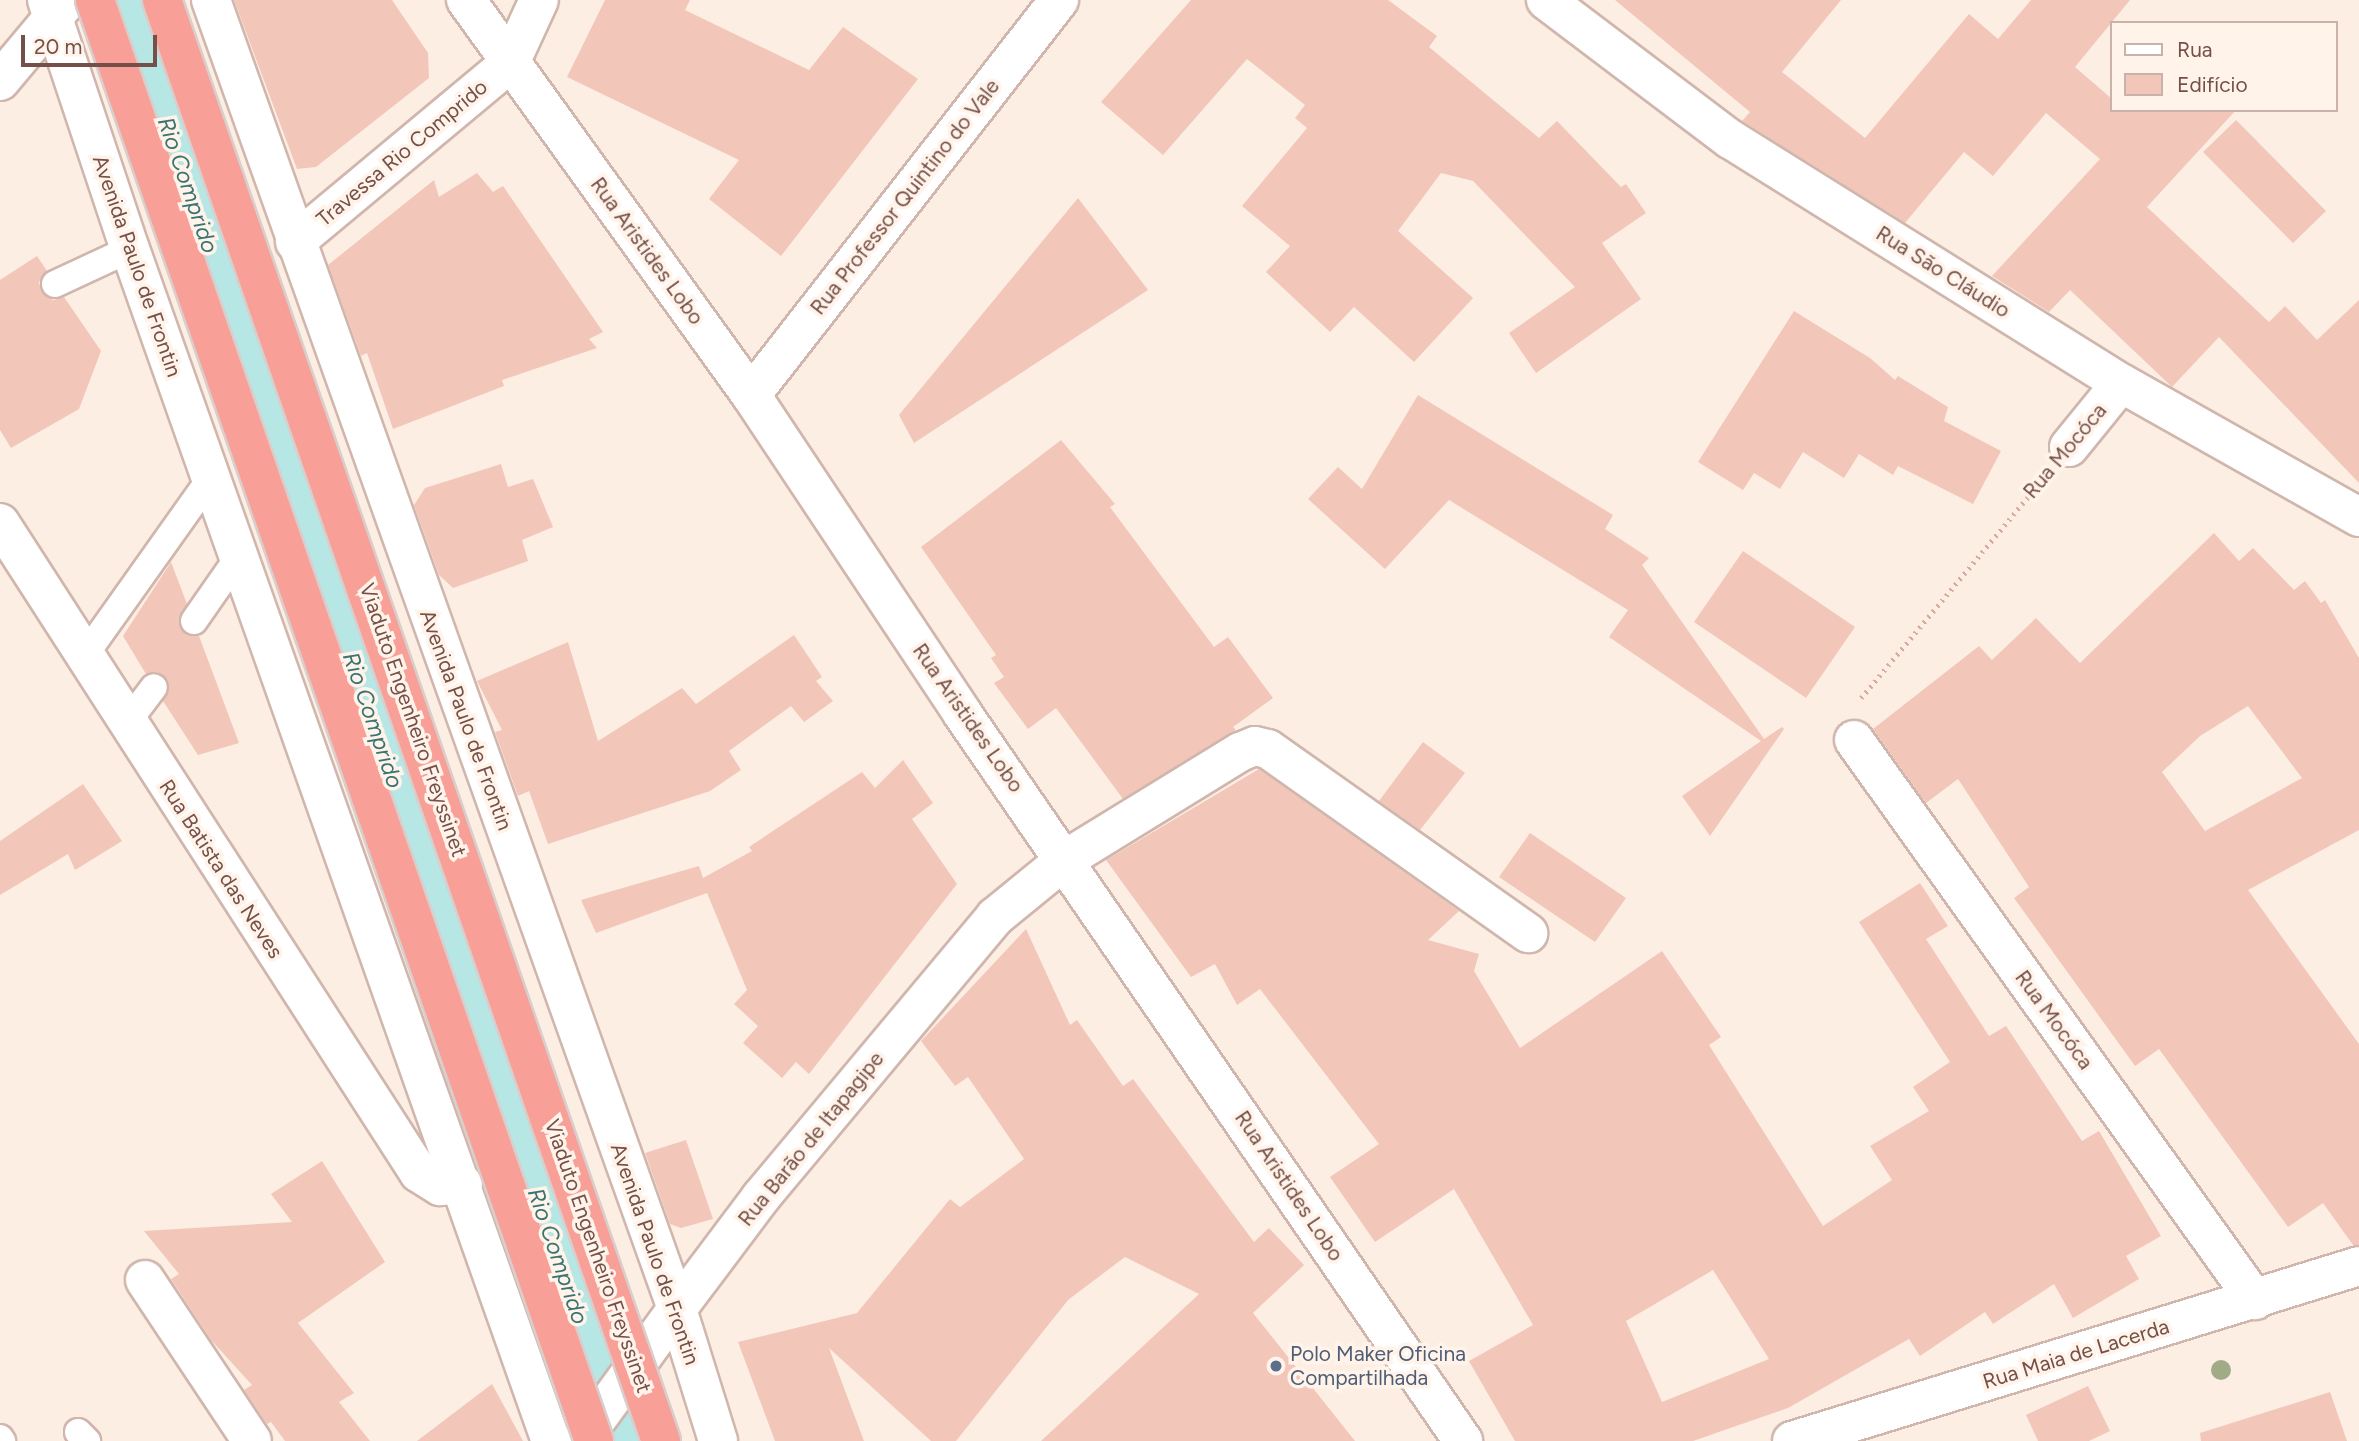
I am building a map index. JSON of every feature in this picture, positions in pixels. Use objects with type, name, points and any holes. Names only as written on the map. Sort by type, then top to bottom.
[{"type":"highway","points":[[95,0],[594,1441]]},
{"type":"highway","name":"Viaduto Engenheiro Freyssinet","points":[[162,0],[661,1441]]},
{"type":"street","name":"Avenida Paulo de Frontin","points":[[211,0],[718,1441]]},
{"type":"street","name":"Rua Aristides Lobo","points":[[466,0],[751,395],[962,713],[1066,859],[1463,1441]]},
{"type":"street","points":[[510,63],[539,0]]},
{"type":"street","name":"Rua Professor Quintino do Vale","points":[[751,395],[1059,0]]},
{"type":"street","name":"Rua São Cláudio","points":[[1546,0],[1730,139],[2121,383],[2359,517]]},
{"type":"street","name":"Avenida Paulo de Frontin","points":[[56,5],[130,249],[463,1184],[551,1441]]},
{"type":"street","points":[[0,81],[56,5]]},
{"type":"street","name":"Travessa Rio Comprido","points":[[295,242],[510,63]]},
{"type":"street","name":"Rua Mocóca","points":[[2069,447],[2121,383]]},
{"type":"street","name":"Rua Batista das Neves","points":[[0,523],[126,724],[419,1173],[440,1186],[463,1184]]},
{"type":"street","name":"Rua Mocóca","points":[[1854,740],[2255,1300]]},
{"type":"street","name":"Rua Barão de Itapagipe","points":[[581,1441],[761,1197],[995,917],[1066,859],[1255,746],[1268,749],[1528,933]]},
{"type":"street","name":"Rua Maia de Lacerda","points":[[1792,1441],[2359,1266]]},
{"type":"street","points":[[145,1280],[252,1441]]},
{"type":"lane","points":[[55,284],[130,249]]},
{"type":"lane","points":[[85,655],[211,478]]},
{"type":"lane","points":[[194,621],[240,555]]},
{"type":"lane","points":[[126,724],[154,687]]},
{"type":"path","name":"Rua Mocóca","points":[[1875,681],[2069,447]]},
{"type":"building","points":[[234,0],[392,0],[428,53],[429,78],[316,167],[297,169]]},
{"type":"building","points":[[605,0],[690,0],[685,10],[809,70],[843,27],[918,79],[781,256],[709,199],[739,160],[567,77]]},
{"type":"building","points":[[1191,0],[1388,0],[1437,36],[1429,47],[1539,138],[1557,121],[1621,187],[1626,184],[1646,213],[1602,243],[1641,299],[1536,373],[1509,333],[1575,287],[1473,181],[1441,173],[1398,231],[1473,298],[1414,362],[1354,307],[1330,332],[1266,272],[1290,246],[1242,206],[1307,128],[1295,118],[1305,105],[1247,59],[1163,155],[1101,102]]},
{"type":"building","points":[[1615,0],[1841,0],[1782,72],[1865,138],[1969,14],[1998,39],[2031,0],[2130,0],[2110,21],[2075,67],[2110,97],[2110,112],[2234,112],[2147,207],[2269,322],[2285,306],[2317,340],[2359,300],[2359,483],[2219,337],[2172,387],[2070,290],[2049,312],[1992,276],[2100,159],[2046,113],[1993,176],[1964,152],[1905,223],[1742,121],[1750,112]]},
{"type":"building","points":[[2236,120],[2326,211],[2293,243],[2203,152]]},
{"type":"building","points":[[477,173],[493,192],[503,186],[603,332],[589,339],[597,348],[502,380],[504,386],[393,429],[367,353],[361,356],[328,265],[434,180],[439,197]]},
{"type":"building","points":[[1078,198],[1148,290],[914,443],[899,415]]},
{"type":"building","points":[[37,256],[47,271],[39,282],[41,291],[53,300],[64,297],[101,351],[79,409],[11,448],[0,430],[0,280]]},
{"type":"building","points":[[1794,311],[1870,358],[1895,380],[1898,376],[1948,407],[1944,421],[2001,451],[1973,504],[1898,466],[1893,475],[1859,454],[1844,478],[1803,452],[1780,489],[1754,473],[1743,490],[1698,462]]},
{"type":"building","points":[[1418,395],[1613,515],[1605,529],[1649,558],[1642,565],[1764,739],[1782,727],[1784,729],[1710,836],[1682,796],[1761,741],[1609,637],[1628,610],[1449,500],[1385,569],[1308,499],[1338,467],[1362,489]]},
{"type":"building","points":[[1061,440],[1115,504],[1110,507],[1214,647],[1228,637],[1273,698],[1233,727],[1236,730],[1123,799],[1056,708],[1028,729],[994,683],[1004,677],[991,658],[996,655],[921,547]]},
{"type":"building","points":[[501,464],[508,487],[533,479],[553,527],[522,540],[528,561],[453,588],[439,575],[414,505],[425,488]]},
{"type":"building","points":[[2214,533],[2239,561],[2253,548],[2294,590],[2305,581],[2321,603],[2325,600],[2359,658],[2359,830],[2248,890],[2359,1044],[2359,1245],[2353,1245],[2323,1203],[2288,1227],[2159,1049],[2135,1066],[2014,898],[2029,887],[1958,779],[1926,803],[1873,729],[1979,646],[1992,660],[2036,618],[2080,663]],"holes":[[[2248,706],[2302,778],[2205,831],[2162,772],[2200,736]]]},
{"type":"building","points":[[1743,551],[1855,627],[1806,698],[1694,622]]},
{"type":"building","points":[[171,562],[187,604],[180,627],[186,634],[199,636],[239,743],[198,755],[163,701],[168,680],[157,672],[146,674],[123,636]]},
{"type":"building","points":[[794,635],[822,677],[816,681],[833,701],[804,722],[791,706],[729,751],[741,770],[710,791],[548,844],[529,791],[518,796],[495,732],[502,730],[477,681],[568,642],[598,741],[682,688],[696,704]]},
{"type":"building","points":[[1423,742],[1465,773],[1420,830],[1379,801]]},
{"type":"building","points":[[903,760],[933,803],[912,819],[957,884],[809,1074],[796,1062],[782,1078],[743,1043],[758,1026],[734,1004],[747,990],[707,893],[596,933],[581,900],[699,866],[703,878],[752,851],[749,847],[862,772],[875,788]]},
{"type":"building","points":[[1259,769],[1459,911],[1428,940],[1479,954],[1474,971],[1520,1048],[1662,951],[1721,1037],[1709,1045],[1823,1226],[1892,1180],[1870,1146],[1929,1111],[1913,1087],[1950,1062],[1859,922],[1920,883],[1948,926],[1926,939],[1989,1036],[2006,1026],[2082,1141],[2099,1131],[2161,1236],[2126,1256],[2139,1279],[2073,1318],[2054,1284],[1993,1324],[1985,1312],[1920,1356],[1909,1339],[1788,1408],[1693,1441],[1515,1441],[1469,1361],[1533,1325],[1454,1189],[1375,1242],[1330,1177],[1379,1144],[1260,989],[1237,1005],[1215,964],[1191,977],[1106,860]],"holes":[[[1713,1270],[1769,1359],[1662,1402],[1626,1321]]]},
{"type":"building","points":[[83,784],[122,841],[75,870],[68,854],[0,895],[0,841]]},
{"type":"building","points":[[1530,833],[1626,898],[1595,942],[1499,877]]},
{"type":"building","points":[[1026,929],[1070,1025],[1077,1020],[1123,1086],[1133,1079],[1254,1242],[1269,1228],[1304,1265],[1253,1313],[1355,1441],[1041,1441],[1199,1294],[1125,1257],[1068,1300],[956,1441],[931,1441],[829,1348],[864,1441],[775,1441],[738,1342],[857,1313],[950,1199],[960,1207],[1024,1159],[968,1077],[955,1086],[921,1041]]},
{"type":"building","points":[[686,1140],[713,1219],[681,1228],[670,1224],[645,1153]]},
{"type":"building","points":[[322,1161],[385,1262],[298,1323],[354,1393],[339,1402],[370,1441],[285,1441],[271,1422],[267,1424],[244,1390],[252,1385],[211,1340],[171,1279],[179,1274],[144,1231],[292,1222],[271,1194]]},
{"type":"building","points":[[492,1384],[523,1441],[417,1441]]},
{"type":"building","points":[[2088,1386],[2110,1431],[2089,1441],[2038,1441],[2026,1415]]},
{"type":"building","points":[[2330,1392],[2347,1441],[2201,1441],[2200,1433]]},
{"type":"waterway","name":"Rio Comprido","points":[[124,0],[622,1441]]},
{"type":"place","name":"Polo Maker Oficina Compartilhada","points":[[1276,1366]]}]
